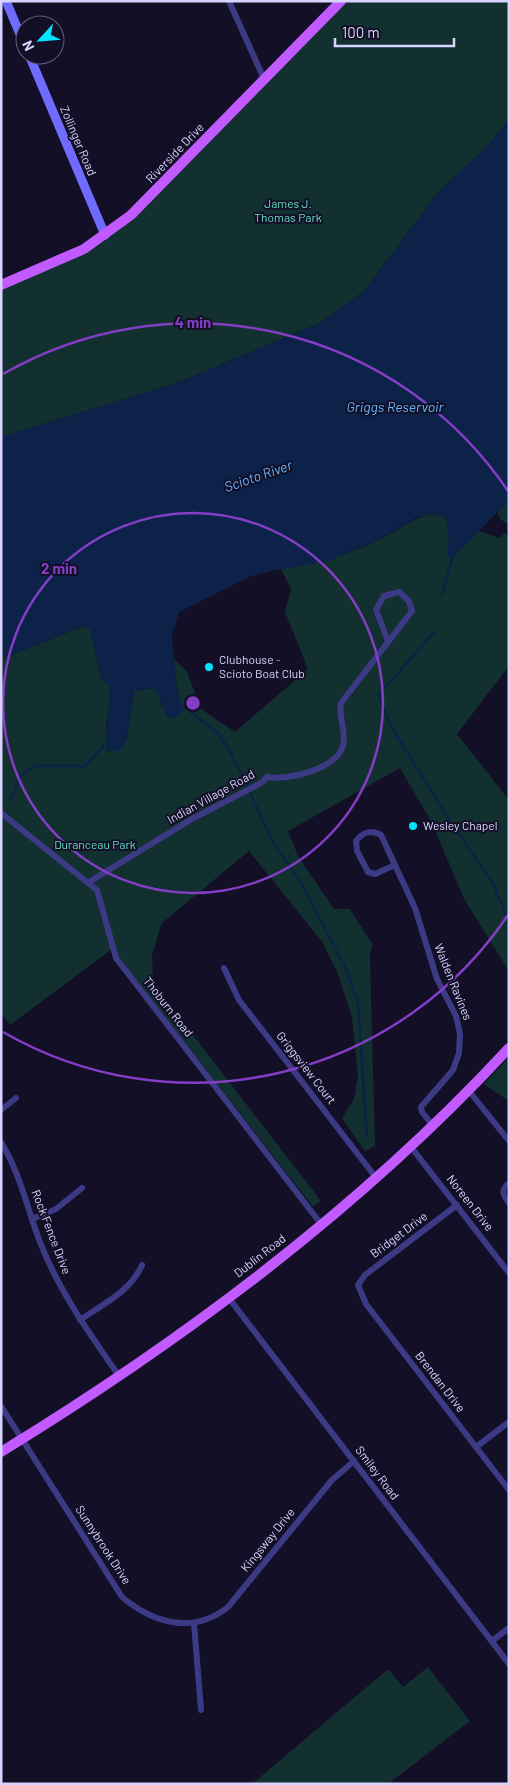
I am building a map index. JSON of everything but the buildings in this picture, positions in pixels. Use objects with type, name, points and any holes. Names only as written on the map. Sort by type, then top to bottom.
[{"type":"main road","points":[[6,1],[15,22]]},
{"type":"main road","name":"Riverside Drive","points":[[1,285],[76,253],[105,235],[146,201],[341,1]]},
{"type":"main road","name":"Zollinger Road","points":[[33,65],[105,235]]},
{"type":"main road","name":"Dublin Road","points":[[1,1452],[119,1376],[228,1297],[321,1224],[377,1179],[469,1091],[509,1048]]},
{"type":"street","points":[[229,1],[264,79]]},
{"type":"street","name":"Indian Village Road","points":[[89,882],[219,803],[260,783],[267,777],[285,778],[309,772],[330,762],[338,755],[343,746],[344,737],[340,720],[340,703],[412,611],[409,601],[399,592],[384,596],[376,610],[388,641]]},
{"type":"street","name":"Thoburn Road","points":[[1,813],[97,890],[116,958],[321,1224]]},
{"type":"street","name":"Walden Ravines","points":[[395,865],[374,874],[368,872],[357,851],[356,841],[366,832],[374,832],[381,835],[395,865],[415,908],[437,978],[456,1016],[460,1034],[459,1053],[453,1070],[421,1107],[422,1112],[433,1126]]},
{"type":"street","name":"Griggsview Court","points":[[224,968],[239,1000],[377,1179]]},
{"type":"street","points":[[469,1091],[509,1141]]},
{"type":"street","points":[[1,1110],[16,1098]]},
{"type":"street","name":"Rock Fence Drive","points":[[1,1142],[11,1158],[32,1219],[58,1282],[80,1320],[119,1376]]},
{"type":"street","name":"Noreen Drive","points":[[411,1147],[509,1273]]},
{"type":"street","points":[[509,1183],[503,1189],[503,1193],[509,1203]]},
{"type":"street","points":[[32,1219],[56,1209],[82,1188]]},
{"type":"street","name":"Bridget Drive","points":[[358,1285],[365,1275],[457,1204]]},
{"type":"street","points":[[80,1320],[124,1290],[136,1279],[142,1265]]},
{"type":"street","name":"Brendan Drive","points":[[358,1285],[366,1304],[509,1490]]},
{"type":"street","name":"Smiley Road","points":[[228,1297],[509,1664]]},
{"type":"street","name":"Sunnybrook Drive","points":[[1,1406],[122,1597],[135,1608],[156,1619],[169,1622],[194,1623]]},
{"type":"street","points":[[476,1447],[509,1422]]},
{"type":"street","name":"Kingsway Drive","points":[[194,1623],[212,1618],[228,1607],[332,1480],[354,1461]]},
{"type":"street","points":[[194,1623],[201,1710]]},
{"type":"street","points":[[492,1642],[509,1628]]},
{"type":"green space","name":"James J. Thomas Park","points":[[341,1],[509,1],[509,120],[483,151],[440,190],[364,291],[320,323],[174,384],[1,437],[1,285],[105,235]]},
{"type":"green space","points":[[509,497],[509,525],[500,519],[494,503]]},
{"type":"green space","name":"Duranceau Park","points":[[431,514],[444,516],[449,526],[450,539],[447,555],[480,531],[499,538],[505,533],[509,537],[509,666],[457,734],[509,800],[509,971],[464,899],[432,823],[400,768],[288,831],[298,856],[334,909],[350,909],[372,944],[370,955],[375,1146],[365,1151],[342,1118],[354,1099],[358,1076],[352,1017],[338,974],[323,943],[249,851],[162,923],[152,955],[153,983],[321,1201],[313,1207],[112,949],[10,1025],[1,1014],[1,659],[83,626],[90,628],[101,677],[109,685],[110,700],[106,730],[127,739],[134,691],[153,688],[160,695],[161,705],[182,709],[176,683],[174,658],[187,672],[201,709],[235,732],[308,669],[285,612],[291,589],[281,569],[318,562],[352,551]]},
{"type":"green space","points":[[509,1057],[509,1101],[484,1084]]},
{"type":"green space","points":[[428,1667],[470,1721],[388,1784],[252,1784],[388,1669],[403,1687]]},
{"type":"water","name":"Griggs Reservoir","points":[[509,120],[509,500],[452,559],[447,555],[448,536],[444,516],[431,514],[416,518],[376,541],[326,562],[270,571],[249,577],[179,612],[172,636],[176,683],[183,709],[177,718],[167,717],[160,698],[153,688],[134,691],[127,739],[121,750],[107,752],[109,685],[101,677],[90,628],[83,626],[1,659],[1,437],[174,384],[320,323],[364,291],[440,190],[483,151]]},
{"type":"waterway","points":[[442,595],[452,559]]},
{"type":"waterway","points":[[434,632],[379,695],[389,723],[452,824],[494,885],[509,923]]},
{"type":"waterway","points":[[179,703],[219,734],[232,755],[274,844],[299,879],[346,969],[358,1003],[367,1137]]},
{"type":"waterway","points":[[10,801],[22,774],[36,766],[85,766],[108,741]]},
{"type":"place","name":"Clubhouse - Scioto Boat Club","points":[[209,667]]},
{"type":"place","name":"Wesley Chapel","points":[[413,826]]},
{"type":"water label","name":"Scioto River","points":[[258,476]]}]
